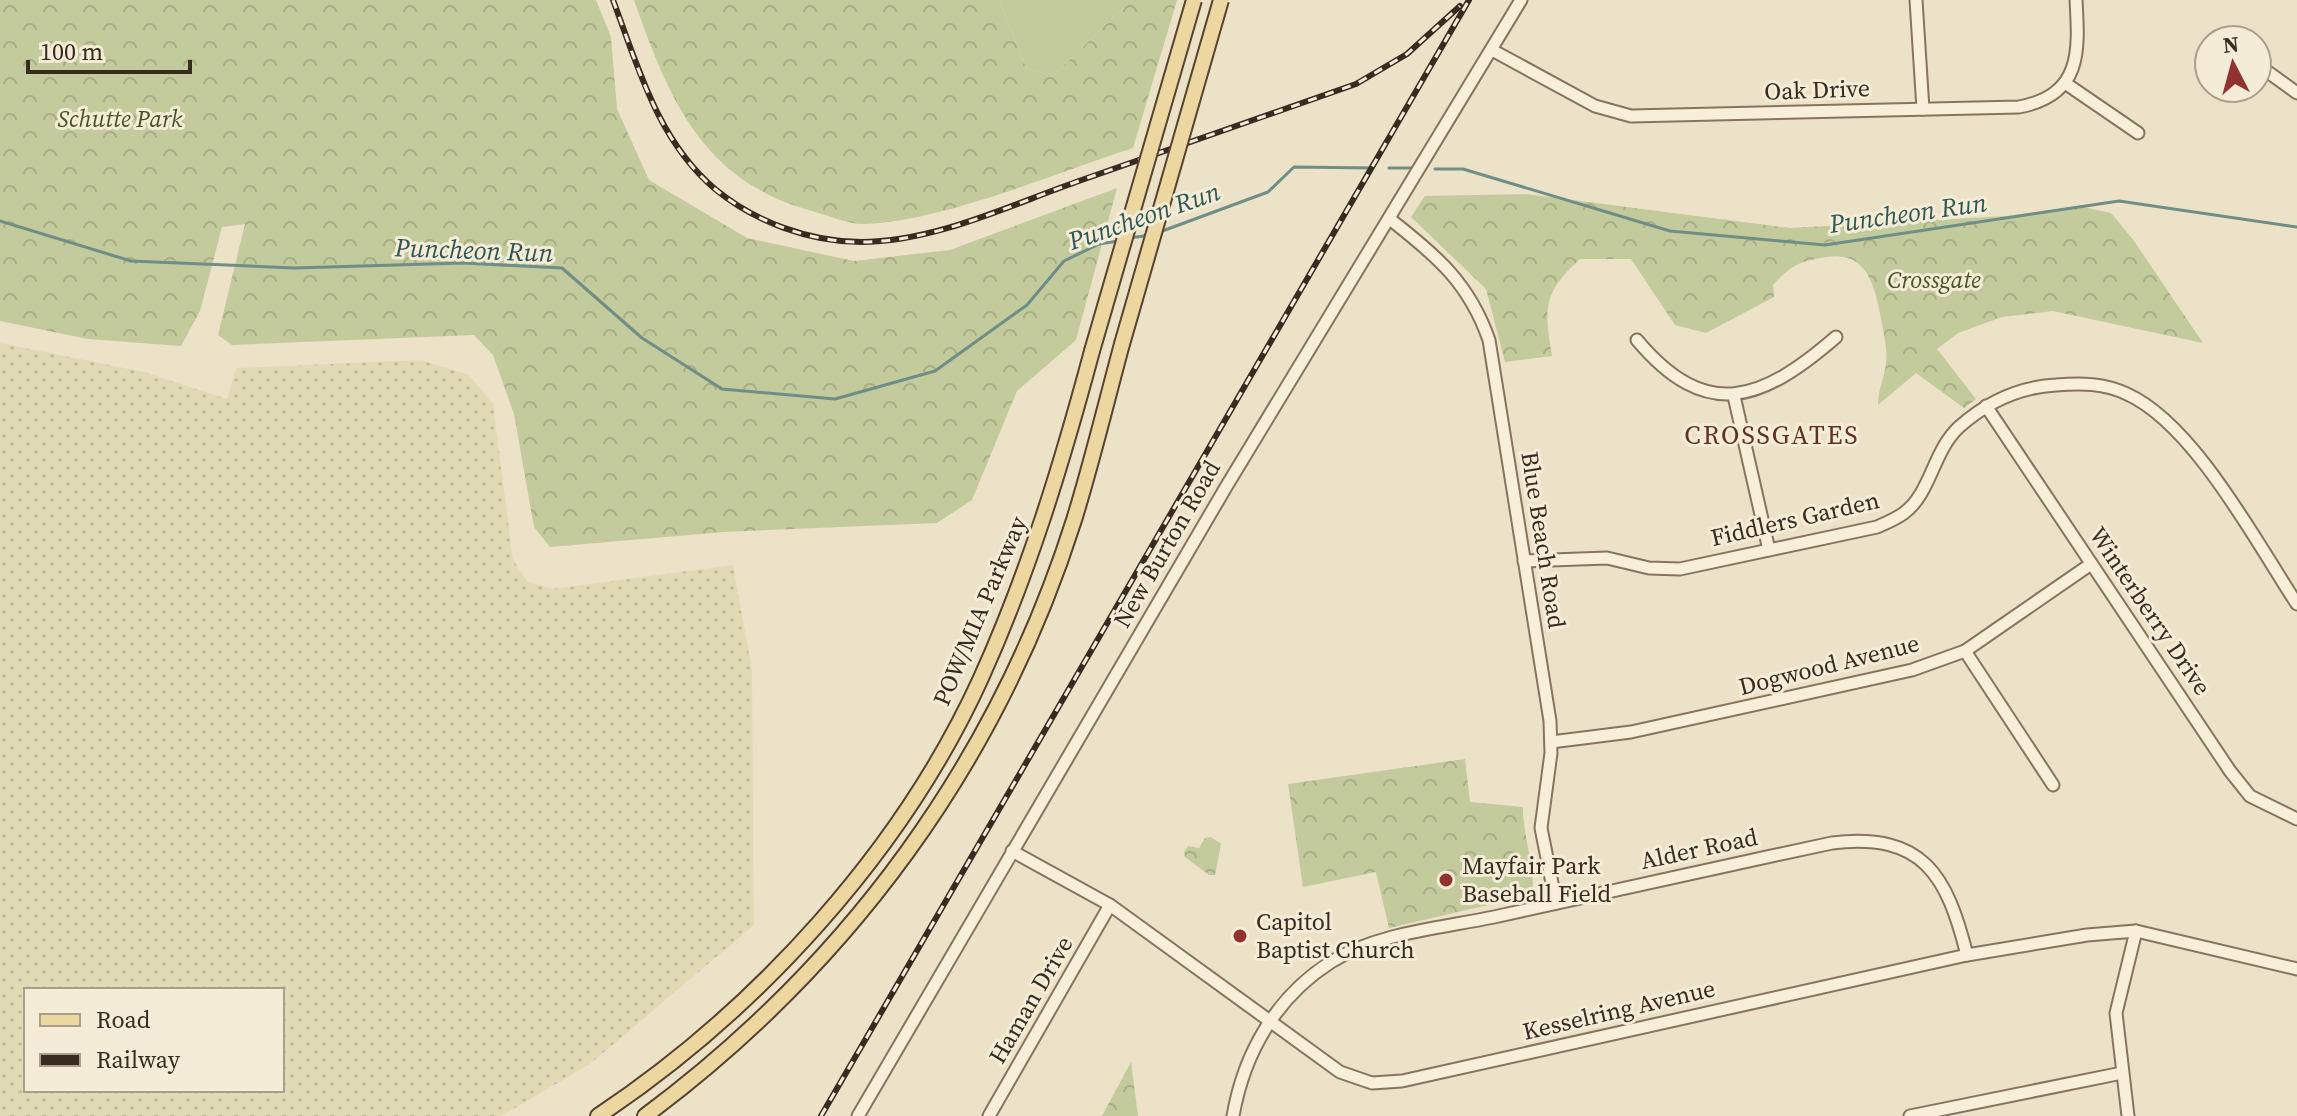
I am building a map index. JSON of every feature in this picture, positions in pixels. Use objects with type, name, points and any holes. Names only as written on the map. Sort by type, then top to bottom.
[{"type":"main road","name":"POW/MIA Parkway","points":[[598,1116],[666,1067],[753,992],[836,903],[916,792],[980,681],[1028,564],[1052,494],[1194,0]]},
{"type":"main road","points":[[645,1116],[712,1064],[807,976],[892,877],[957,778],[990,720],[1052,581],[1074,521],[1221,0]]},
{"type":"street","name":"New Burton Road","points":[[858,1116],[1226,487],[1391,220],[1521,0]]},
{"type":"street","points":[[1916,0],[1923,109]]},
{"type":"street","points":[[2076,0],[2077,58],[2065,83],[2138,133]]},
{"type":"street","name":"Oak Drive","points":[[1492,50],[1595,106],[1622,115],[2019,107],[2049,97],[2065,83]]},
{"type":"street","points":[[2273,76],[2297,93]]},
{"type":"street","name":"Blue Beach Road","points":[[1391,220],[1442,260],[1483,323],[1494,364],[1550,721],[1551,742],[1541,828],[1556,903]]},
{"type":"street","points":[[1637,340],[1660,368],[1692,389],[1734,396],[1787,375],[1836,337]]},
{"type":"street","name":"Fiddlers Garden","points":[[1524,561],[1607,558],[1649,568],[1680,569],[1877,527],[1905,512],[1921,493],[1937,457],[1956,429],[1986,406],[2032,386],[2081,383],[2128,394],[2161,414],[2193,448],[2297,604]]},
{"type":"street","points":[[1734,396],[1769,550]]},
{"type":"street","name":"Winterberry Drive","points":[[1986,406],[2230,771],[2250,796],[2297,819]]},
{"type":"street","name":"Dogwood Avenue","points":[[1551,742],[1631,732],[1788,700],[1912,670],[1965,651],[2091,564]]},
{"type":"street","points":[[1965,651],[2053,785]]},
{"type":"street","name":"Alder Road","points":[[1233,1116],[1244,1068],[1254,1046],[1296,988],[1354,950],[1556,903],[1832,843],[1870,841],[1899,848],[1935,874],[1952,900],[1967,955]]},
{"type":"street","name":"Kesselring Avenue","points":[[1012,851],[1110,905],[1348,1077],[1385,1084],[1967,955],[2087,935],[2136,931],[2297,969]]},
{"type":"street","name":"Haman Drive","points":[[989,1116],[1110,905]]},
{"type":"street","points":[[2128,1116],[2116,1013],[2136,931]]},
{"type":"street","points":[[1910,1116],[2122,1073]]},
{"type":"shaded area","points":[[0,343],[144,372],[227,399],[236,368],[421,360],[469,375],[493,404],[513,560],[527,581],[552,589],[733,565],[752,671],[754,925],[590,1064],[501,1116],[0,1116]]},
{"type":"green space","name":"Schutte Park","points":[[0,0],[596,0],[611,37],[617,109],[649,180],[747,238],[854,261],[950,250],[1117,188],[1076,340],[1017,391],[972,500],[937,523],[723,532],[550,547],[534,527],[514,414],[493,355],[474,335],[232,345],[218,335],[245,224],[222,227],[200,311],[181,346],[88,339],[0,321]]},
{"type":"green space","points":[[634,0],[999,0],[1026,68],[1052,77],[1131,0],[1177,0],[1133,148],[964,205],[896,221],[865,224],[838,219],[774,197],[743,179],[717,157],[695,131],[677,102],[661,71]]},
{"type":"green space","points":[[999,0],[1131,0],[1052,77],[1026,68]]},
{"type":"green space","name":"Crossgate","points":[[1526,194],[1790,228],[2006,216],[2078,206],[2111,213],[2134,241],[2203,343],[2053,311],[2002,317],[1958,333],[1937,349],[1976,399],[1964,408],[1916,373],[1878,405],[1886,362],[1879,306],[1867,274],[1851,259],[1826,257],[1796,265],[1773,285],[1774,297],[1706,333],[1675,325],[1631,259],[1580,259],[1559,282],[1549,302],[1552,356],[1505,362],[1486,289],[1411,217],[1425,196]]},
{"type":"green space","points":[[1465,759],[1470,802],[1523,807],[1533,877],[1531,895],[1389,928],[1376,872],[1303,887],[1288,784]]},
{"type":"green space","points":[[1211,837],[1221,844],[1215,875],[1209,875],[1185,857],[1184,852],[1188,846],[1199,848],[1205,838]]},
{"type":"green space","points":[[1131,1062],[1138,1116],[1102,1116]]},
{"type":"waterway","name":"Puncheon Run","points":[[1157,233],[1268,192],[1294,167],[1373,168]]},
{"type":"waterway","name":"Puncheon Run","points":[[1389,168],[1414,168]]},
{"type":"waterway","name":"Puncheon Run","points":[[1435,169],[1463,169],[1670,231],[1825,245],[2119,201],[2297,227]]},
{"type":"waterway","name":"Puncheon Run","points":[[0,221],[131,261],[294,268],[463,263],[562,268],[642,338],[722,389],[835,399],[935,371],[1027,305],[1064,261],[1099,244],[1118,241]]},
{"type":"waterway","name":"Puncheon Run","points":[[1130,238],[1150,235]]},
{"type":"railway","points":[[613,0],[652,102],[664,126],[695,170],[731,201],[765,220],[803,234],[861,242],[916,236],[970,221],[1356,84],[1407,54],[1460,6]]},
{"type":"railway","points":[[821,1116],[1469,0]]},
{"type":"place","name":"Mayfair Park Baseball Field","points":[[1446,880]]},
{"type":"place","name":"Capitol Baptist Church","points":[[1240,936]]},
{"type":"district","name":"CROSSGATES","points":[[1772,435]]}]
